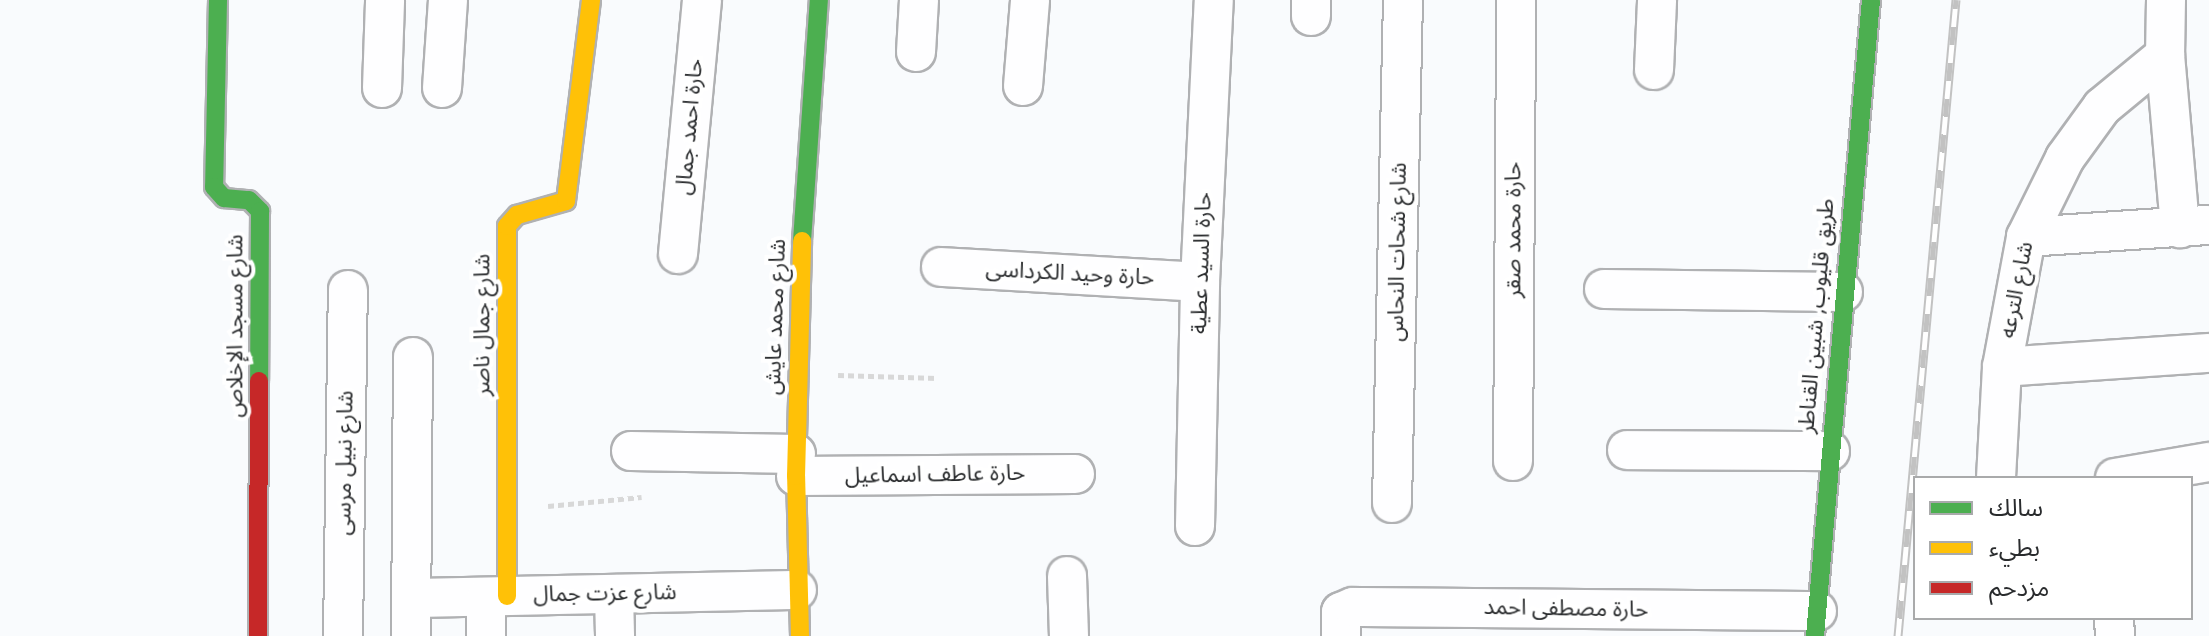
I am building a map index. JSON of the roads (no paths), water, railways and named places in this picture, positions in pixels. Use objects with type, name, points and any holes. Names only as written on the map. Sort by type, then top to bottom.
[{"type":"street","name":"شارع مسجد الإخلاص","points":[[218,0],[214,187],[224,198],[249,200],[260,211],[258,636]]},
{"type":"street","points":[[382,88],[385,0]]},
{"type":"street","points":[[442,88],[448,0]]},
{"type":"street","name":"شارع جمال ناصر","points":[[497,597],[507,509],[507,226],[517,215],[551,209],[566,201],[591,0]]},
{"type":"street","name":"حارة احمد جمال","points":[[678,254],[702,0]]},
{"type":"street","name":"شارع محمد عايش","points":[[800,636],[796,465],[798,373],[819,0]]},
{"type":"street","points":[[916,52],[919,0]]},
{"type":"street","points":[[1023,86],[1030,0]]},
{"type":"street","name":"حارة السيد عطية","points":[[1195,526],[1200,282],[1214,0]]},
{"type":"street","name":"شارع شحات النحاس","points":[[1392,503],[1403,0]]},
{"type":"street","name":"حارة محمد صقر","points":[[1513,461],[1516,0]]},
{"type":"street","points":[[1654,70],[1657,0]]},
{"type":"street","name":"طريق قليوب, شبين القناطر","points":[[1816,623],[1871,0]]},
{"type":"street","points":[[2026,237],[2194,226],[2165,55],[2166,0]]},
{"type":"street","name":"شارع الترعه","points":[[1996,476],[2002,367],[2026,237],[2065,158],[2102,107],[2165,55]]},
{"type":"street","name":"حارة وحيد الكرداسى","points":[[941,267],[1200,282]]},
{"type":"street","points":[[1604,289],[1843,292]]},
{"type":"street","name":"شارع نبيل مرسى","points":[[343,636],[348,290]]},
{"type":"street","points":[[2002,367],[2209,353]]},
{"type":"street","points":[[411,636],[413,357]]},
{"type":"street","points":[[1627,450],[1830,451]]},
{"type":"street","name":"حارة عاطف اسماعيل","points":[[631,451],[796,465],[1075,474]]},
{"type":"street","points":[[2127,476],[2209,462]]},
{"type":"street","points":[[1067,576],[1069,636]]},
{"type":"street","name":"شارع عزت جمال","points":[[412,598],[797,590]]},
{"type":"street","points":[[614,594],[615,636]]},
{"type":"street","points":[[486,636],[497,597]]},
{"type":"street","name":"حارة مصطفى احمد","points":[[1341,636],[1341,612],[1353,607],[1816,623]]},
{"type":"railway","points":[[1898,636],[1956,0]]}]
